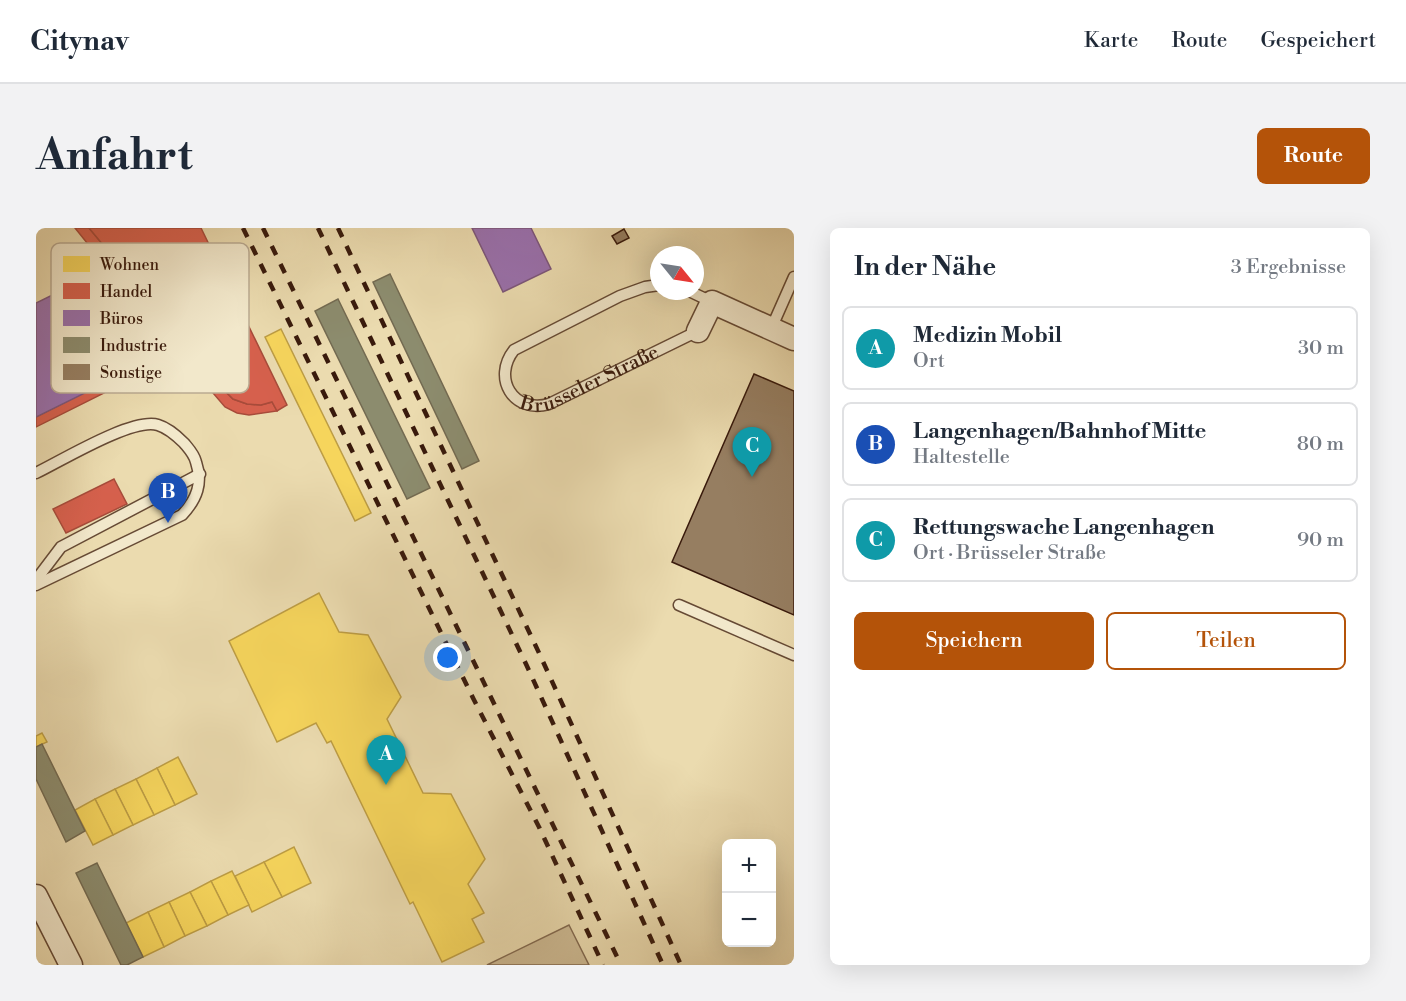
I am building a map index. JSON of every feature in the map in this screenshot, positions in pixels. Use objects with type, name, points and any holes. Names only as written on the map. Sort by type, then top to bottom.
[{"type":"street","points":[[712,302],[794,339]]},
{"type":"street","name":"Brüsseler Straße","points":[[698,331],[712,302]]},
{"type":"street","points":[[36,896],[71,965]]},
{"type":"lane","points":[[771,330],[794,278]]},
{"type":"lane","name":"Brüsseler Straße","points":[[650,286],[620,296],[514,350],[506,360],[504,373],[519,403],[538,407],[549,404],[698,331]]},
{"type":"lane","points":[[704,298],[712,302]]},
{"type":"lane","points":[[36,473],[128,427],[157,424],[176,435],[195,456],[200,474],[193,503],[182,515],[36,585]]},
{"type":"lane","points":[[36,580],[61,547],[200,474]]},
{"type":"lane","points":[[679,605],[794,655]]},
{"type":"shaded area","points":[[569,925],[589,965],[487,965]]},
{"type":"building: Wohnen","points":[[281,329],[371,513],[355,521],[265,337]]},
{"type":"building: Wohnen","points":[[319,593],[339,632],[368,635],[401,697],[387,719],[423,793],[451,794],[485,859],[468,884],[484,913],[472,919],[484,942],[442,962],[413,902],[410,904],[331,741],[327,743],[316,723],[277,742],[229,641]]},
{"type":"building: Wohnen","points":[[42,733],[47,742],[36,747],[36,736]]},
{"type":"building: Wohnen","points":[[178,757],[197,794],[175,805],[157,768]]},
{"type":"building: Wohnen","points":[[157,768],[175,805],[154,815],[136,779]]},
{"type":"building: Wohnen","points":[[136,779],[154,815],[133,825],[115,789]]},
{"type":"building: Wohnen","points":[[115,789],[133,825],[113,835],[95,799]]},
{"type":"building: Wohnen","points":[[95,799],[113,835],[93,845],[75,810]]},
{"type":"building: Wohnen","points":[[294,847],[311,883],[282,897],[264,862]]},
{"type":"building: Wohnen","points":[[264,862],[282,897],[252,912],[235,876]]},
{"type":"building: Wohnen","points":[[232,871],[249,905],[228,915],[211,881]]},
{"type":"building: Wohnen","points":[[211,881],[228,915],[207,926],[190,892]]},
{"type":"building: Wohnen","points":[[190,892],[207,926],[185,936],[169,902]]},
{"type":"building: Wohnen","points":[[169,902],[185,936],[164,947],[148,912]]},
{"type":"building: Wohnen","points":[[148,912],[164,947],[143,957],[126,923]]},
{"type":"building: Handel","points":[[75,228],[89,228],[101,243],[87,243]]},
{"type":"building: Handel","points":[[89,228],[201,228],[208,243],[101,243]]},
{"type":"building: Handel","points":[[249,327],[287,405],[277,411],[272,402],[261,405],[247,404],[233,399],[227,393],[249,393]]},
{"type":"building: Handel","points":[[84,393],[104,393],[36,427],[36,417]]},
{"type":"building: Handel","points":[[213,393],[227,393],[233,399],[247,404],[261,405],[272,402],[277,411],[249,415],[237,413],[225,407]]},
{"type":"building: Handel","points":[[114,479],[127,504],[66,533],[53,509]]},
{"type":"building: Büros","points":[[472,228],[531,228],[551,269],[503,292]]},
{"type":"building: Büros","points":[[51,296],[51,393],[85,393],[36,417],[36,303]]},
{"type":"building: Industrie","points":[[390,274],[479,461],[462,469],[373,282]]},
{"type":"building: Industrie","points":[[338,299],[430,488],[407,499],[315,311]]},
{"type":"building: Industrie","points":[[42,744],[85,831],[66,842],[36,779],[36,747]]},
{"type":"building: Industrie","points":[[97,863],[143,957],[127,965],[121,965],[76,873]]},
{"type":"building: Sonstige","points":[[624,229],[629,238],[617,244],[612,236]]},
{"type":"building: Sonstige","points":[[754,374],[794,391],[794,615],[672,562]]},
{"type":"railway","points":[[243,228],[473,698],[539,827],[603,965]]},
{"type":"railway","points":[[263,228],[621,965]]},
{"type":"railway","points":[[318,228],[526,664],[663,965]]},
{"type":"railway","points":[[338,228],[540,655],[681,965]]},
{"type":"place","name":"Rettungswache Langenhagen","points":[[752,477]]},
{"type":"place","name":"Langenhagen/Bahnhof Mitte","points":[[168,523]]},
{"type":"place","name":"Medizin Mobil","points":[[386,785]]}]
